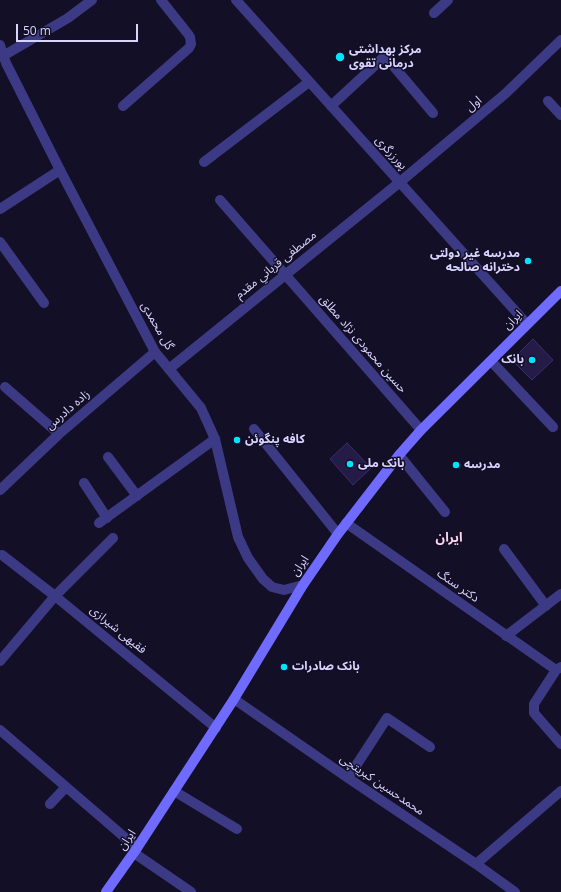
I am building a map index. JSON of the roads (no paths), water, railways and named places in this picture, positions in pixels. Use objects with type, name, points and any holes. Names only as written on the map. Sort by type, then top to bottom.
[{"type":"main road","name":"ایران","points":[[106,892],[135,851],[216,728],[303,585],[346,523],[399,455],[421,430],[561,291]]},
{"type":"street","points":[[4,56],[68,18],[92,0]]},
{"type":"street","points":[[123,106],[189,48],[191,44],[188,34],[161,0]]},
{"type":"street","points":[[434,14],[448,0]]},
{"type":"street","name":"پورزرگری","points":[[239,1],[331,106],[527,324]]},
{"type":"street","name":"اول","points":[[400,182],[505,94],[561,40]]},
{"type":"street","name":"گل محمدی","points":[[0,45],[6,63],[60,170],[155,352],[201,408],[215,439],[238,537],[248,558],[263,579],[272,587],[284,590],[303,585]]},
{"type":"street","points":[[331,106],[385,56],[432,113]]},
{"type":"street","points":[[204,162],[310,82]]},
{"type":"street","points":[[548,101],[561,115]]},
{"type":"street","points":[[0,209],[60,170]]},
{"type":"street","name":"مصطفی قرباني مقدم","points":[[169,369],[400,182]]},
{"type":"street","name":"حسین محمودی نژاد مطلق","points":[[220,200],[421,430]]},
{"type":"street","points":[[0,242],[44,303]]},
{"type":"street","name":"زاده دادرس","points":[[0,490],[59,434],[155,352]]},
{"type":"street","points":[[491,361],[554,427]]},
{"type":"street","points":[[5,387],[59,434]]},
{"type":"street","points":[[254,429],[338,534]]},
{"type":"street","points":[[84,483],[103,520],[215,439]]},
{"type":"street","points":[[399,455],[445,512]]},
{"type":"street","points":[[108,457],[137,496]]},
{"type":"street","name":"دکتر سنگ","points":[[346,523],[506,636],[558,668]]},
{"type":"street","points":[[0,661],[55,596],[113,538]]},
{"type":"street","points":[[504,549],[546,606]]},
{"type":"street","name":"فقیهی شیرازی","points":[[2,555],[55,596],[216,728]]},
{"type":"street","points":[[506,636],[561,594]]},
{"type":"street","points":[[558,668],[534,704],[534,713],[561,744]]},
{"type":"street","name":"محمدحسین کبریتچی","points":[[234,699],[515,892]]},
{"type":"street","points":[[348,778],[387,718],[430,747]]},
{"type":"street","points":[[0,730],[66,787],[135,851],[191,892]]},
{"type":"street","points":[[50,804],[66,787]]},
{"type":"street","points":[[174,791],[237,829]]},
{"type":"street","points":[[476,864],[561,791]]},
{"type":"place","name":"مرکز بهداشتی درمانی تقوی","points":[[340,57]]},
{"type":"place","name":"مدرسه غیر دولتی دخترانه صالحه","points":[[528,261]]},
{"type":"place","name":"بانک","points":[[532,360]]},
{"type":"place","name":"کافه پنگوئن","points":[[237,440]]},
{"type":"place","name":"بانک ملی","points":[[350,464]]},
{"type":"place","name":"مدرسه","points":[[456,465]]},
{"type":"place","name":"بانک صادرات","points":[[284,667]]},
{"type":"district","name":"ایران","points":[[449,538]]}]
